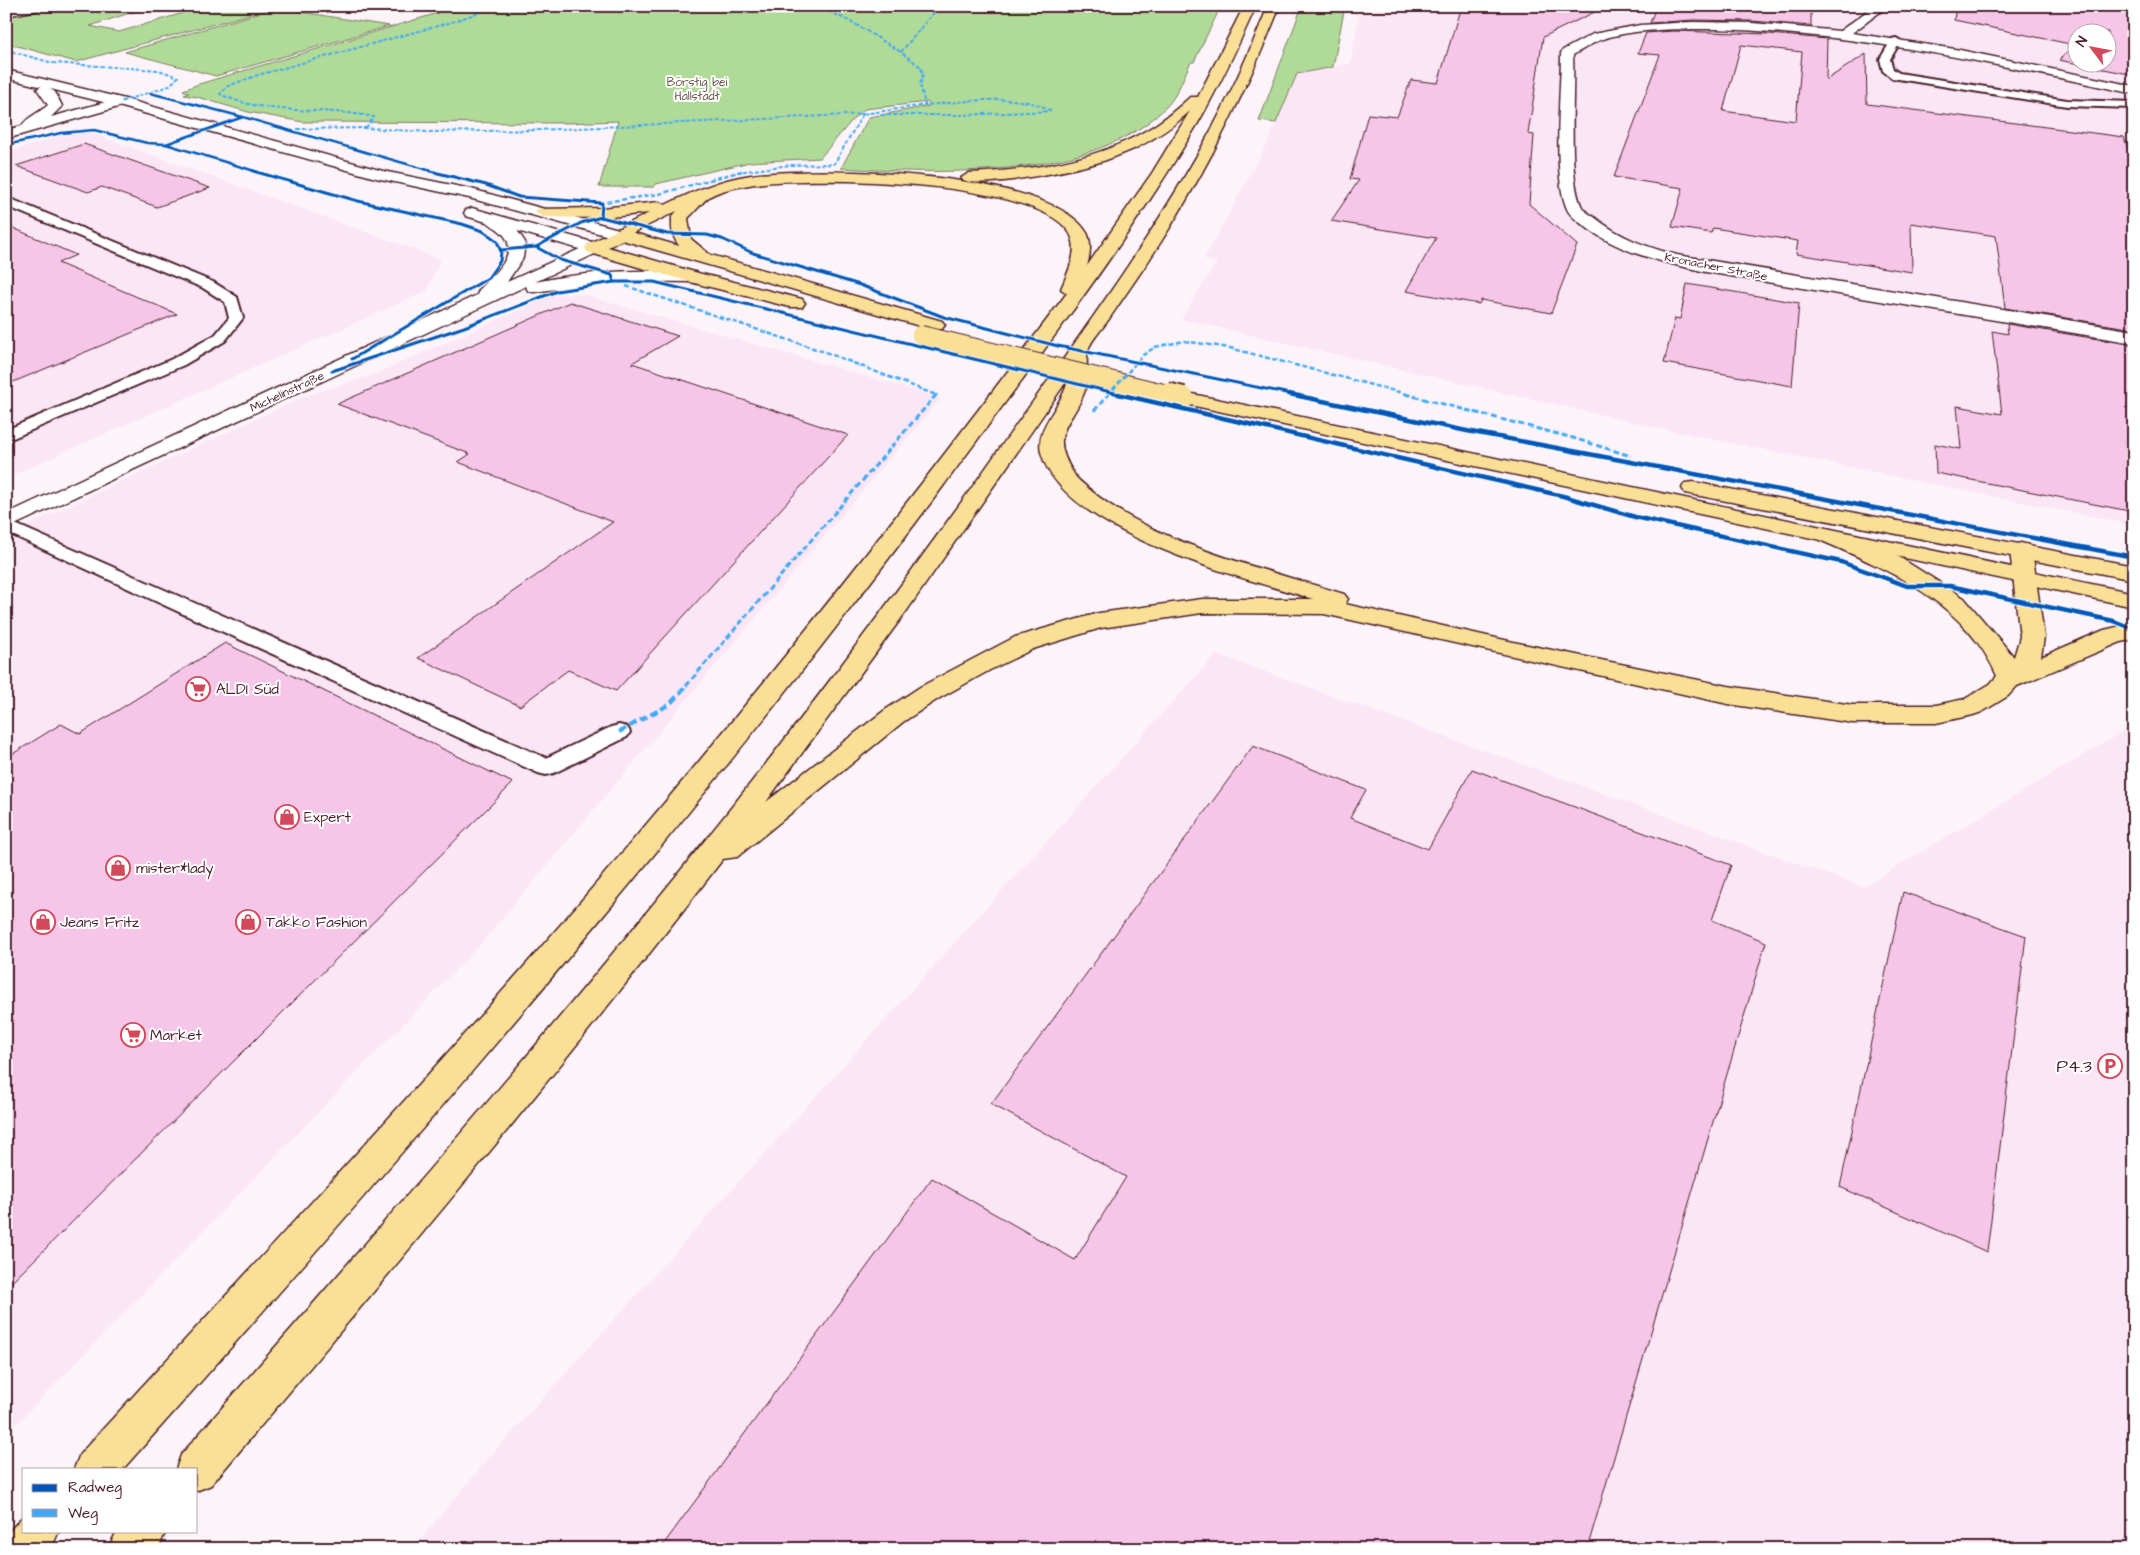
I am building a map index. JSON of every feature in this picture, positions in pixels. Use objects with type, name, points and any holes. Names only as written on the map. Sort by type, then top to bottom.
[{"type":"main road","points":[[96,1468],[438,1088],[659,831],[876,562],[1059,316],[1142,200],[1212,85],[1250,6]]},
{"type":"main road","points":[[198,1468],[498,1116],[695,874],[924,571],[1184,192],[1236,99],[1258,51],[1274,6]]},
{"type":"main road","points":[[543,212],[601,213],[642,210],[680,203],[728,185],[773,175],[818,174],[893,178],[989,176],[1033,171],[1086,160],[1123,147],[1154,132],[1212,85]]},
{"type":"main road","points":[[893,178],[1000,193],[1036,204],[1063,217],[1079,234],[1081,249],[1077,270],[1059,316]]},
{"type":"main road","points":[[705,194],[680,217],[679,234],[685,242],[706,258]]},
{"type":"main road","name":"Michelinstraße","points":[[593,248],[680,203]]},
{"type":"main road","points":[[620,234],[706,258],[928,330]]},
{"type":"main road","points":[[593,248],[692,277],[928,330],[1189,392],[1830,536],[2134,600]]},
{"type":"main road","points":[[1080,346],[1076,387],[1056,420],[1051,437],[1052,452],[1058,470],[1068,485],[1083,498],[1119,521],[1185,549],[1420,626],[1518,652],[1728,696],[1853,714],[1936,714],[1973,706],[1999,690],[2011,679],[2028,657],[2032,637],[2021,550]]},
{"type":"main road","points":[[1189,392],[1460,442],[2134,573]]},
{"type":"main road","points":[[1830,536],[1891,562],[1956,603],[2001,656],[2011,679]]},
{"type":"main road","points":[[695,874],[894,716],[929,693],[1024,643],[1099,621],[1202,606],[1324,607],[1420,626]]},
{"type":"main road","points":[[2011,679],[2113,636],[2134,631]]},
{"type":"main road","points":[[22,1549],[37,1532]]},
{"type":"main road","points":[[130,1549],[143,1532]]},
{"type":"street","points":[[6,12],[38,6]]},
{"type":"street","points":[[1846,31],[1882,6]]},
{"type":"street","name":"Kronacher Straße","points":[[2134,90],[1846,31],[1756,17],[1712,14],[1641,18],[1612,24],[1588,32],[1574,43],[1567,53],[1568,171],[1575,209],[1595,227],[1622,242],[1660,256],[1706,268],[2134,337]]},
{"type":"street","points":[[6,74],[382,175],[543,212],[620,234]]},
{"type":"street","points":[[6,81],[113,104],[593,248]]},
{"type":"street","points":[[8,134],[45,116],[55,106],[50,95],[44,89]]},
{"type":"street","points":[[8,134],[113,104]]},
{"type":"street","points":[[477,302],[513,262],[517,249],[513,234],[493,219]]},
{"type":"street","name":"Michelinstraße","points":[[6,523],[593,248]]},
{"type":"street","points":[[477,302],[564,281],[594,276],[638,273],[692,277]]},
{"type":"lane","points":[[1896,41],[1885,58],[1888,71],[1896,76],[2066,103],[2134,106]]},
{"type":"lane","points":[[6,201],[208,285],[232,300],[236,318],[220,338],[178,362],[6,436]]},
{"type":"lane","points":[[6,523],[200,614],[546,767],[619,732]]},
{"type":"shaded area","points":[[1361,6],[2134,6],[2134,525],[1667,430],[1181,319],[1217,262],[1204,259],[1269,140],[1297,74],[1350,63]]},
{"type":"shaded area","points":[[88,132],[441,259],[427,291],[6,478],[6,153],[56,137]]},
{"type":"shaded area","points":[[581,294],[941,398],[479,946],[6,1435],[6,535],[303,397],[375,374],[554,295]]},
{"type":"shaded area","points":[[1216,654],[1863,887],[2134,725],[2134,1549],[412,1549],[488,1459]]},
{"type":"green space","points":[[44,6],[151,6],[90,26],[119,32],[207,6],[272,8],[76,62],[6,43],[6,13]]},
{"type":"green space","name":"Börstig bei Hallstadt","points":[[403,6],[1221,6],[1178,91],[1167,106],[1137,130],[1100,148],[1058,160],[968,171],[841,168],[869,117],[929,106],[928,102],[865,109],[854,118],[820,158],[750,162],[656,184],[654,187],[599,187],[618,121],[567,123],[303,122],[248,112],[184,95],[189,93],[183,90],[199,84],[438,13]]},
{"type":"green space","points":[[1302,6],[1345,6],[1333,67],[1297,74],[1276,123],[1259,121]]},
{"type":"green space","points":[[276,8],[389,26],[216,76],[125,52]]},
{"type":"building","points":[[1461,6],[1607,6],[1543,37],[1528,134],[1534,135],[1529,204],[1577,245],[1551,313],[1481,300],[1479,304],[1406,291],[1436,238],[1331,221],[1359,180],[1350,179],[1368,114],[1397,117],[1411,80],[1438,83]]},
{"type":"building","points":[[1656,6],[1811,6],[1811,26],[1752,21],[1693,20],[1650,23]]},
{"type":"building","points":[[1956,6],[2134,6],[2134,75],[2118,72],[2118,22],[2068,22],[2068,44],[1954,20]]},
{"type":"building","points":[[1673,31],[1769,34],[1827,39],[1826,80],[1866,54],[1867,104],[2124,137],[2134,168],[2134,329],[2005,308],[1996,236],[1911,223],[1912,272],[1796,254],[1798,241],[1713,228],[1711,233],[1672,227],[1683,188],[1614,177],[1660,55],[1638,53],[1646,33]],"holes":[[[1741,45],[1802,52],[1796,121],[1723,111]]]},
{"type":"building","points":[[2068,52],[2068,62],[2059,60]]},
{"type":"building","points":[[84,144],[210,188],[157,207],[102,187],[88,192],[16,166]]},
{"type":"building","points":[[6,225],[76,255],[58,263],[177,314],[6,385]]},
{"type":"building","points":[[1687,284],[1799,303],[1792,386],[1664,363],[1675,318],[1680,319]]},
{"type":"building","points":[[570,302],[678,336],[632,363],[848,435],[616,691],[568,670],[520,706],[418,658],[613,522],[458,462],[470,454],[337,404]]},
{"type":"building","points":[[2007,324],[2134,345],[2134,512],[1936,473],[1935,444],[1961,449],[1957,406],[2002,414],[1992,331],[2008,334]]},
{"type":"building","name":"Market","points":[[225,643],[513,783],[6,1288],[6,758],[61,724],[80,734]]},
{"type":"building","points":[[1253,746],[1366,790],[1350,818],[1428,849],[1472,769],[1731,865],[1712,920],[1766,942],[1587,1549],[660,1549],[932,1178],[1075,1260],[1126,1177],[991,1104]]},
{"type":"building","points":[[1903,892],[2026,936],[1987,1252],[1840,1187]]},
{"type":"marked path","points":[[6,8],[12,6]]},
{"type":"marked path","points":[[411,6],[434,10],[480,8]]},
{"type":"marked path","points":[[818,6],[855,24],[901,52]]},
{"type":"marked path","points":[[935,6],[934,12],[901,52],[913,59],[921,67],[923,75],[920,84],[925,105],[1012,100],[1043,105],[1051,111]]},
{"type":"marked path","points":[[366,128],[374,117],[343,111],[264,108],[234,101],[220,94],[228,86],[258,75],[452,22],[495,7]]},
{"type":"marked path","points":[[6,50],[53,63],[159,70],[178,77],[169,86],[120,102]]},
{"type":"marked path","points":[[599,203],[659,194],[741,171],[791,165],[834,164],[863,114],[925,105]]},
{"type":"marked path","points":[[6,109],[13,115],[6,120]]},
{"type":"marked path","points":[[881,115],[961,115],[1051,111]]},
{"type":"marked path","points":[[297,129],[366,128],[428,132],[539,130],[866,114]]},
{"type":"marked path","points":[[619,732],[670,704],[936,395],[825,352],[626,286]]},
{"type":"marked path","points":[[1094,411],[1136,361],[1155,347],[1169,342],[1199,342],[1230,348],[1573,438],[1631,456]]},
{"type":"cycle path","points":[[150,93],[243,117],[402,164],[486,185],[519,197],[602,203],[601,217],[581,223],[536,247],[501,250]]},
{"type":"cycle path","points":[[166,144],[243,117]]},
{"type":"cycle path","points":[[6,145],[72,131],[103,131],[147,143],[166,144],[358,201],[462,224],[483,231],[497,241],[501,252],[500,261],[488,278],[352,359]]},
{"type":"cycle path","points":[[601,217],[667,234],[707,235],[722,239],[753,253],[860,285],[944,317],[1058,346],[1467,431],[2134,557]]},
{"type":"cycle path","points":[[536,247],[560,260],[612,275],[614,282]]},
{"type":"cycle path","points":[[332,371],[464,327],[557,291],[614,282],[654,282],[1030,374],[1563,496],[1635,517],[1841,562],[1907,586],[1950,586],[2114,621],[2134,629]]},
{"type":"place","name":"ALDI Süd","points":[[198,689]]},
{"type":"place","name":"Expert","points":[[287,817]]},
{"type":"place","name":"mister*lady","points":[[118,868]]},
{"type":"place","name":"Jeans Fritz","points":[[43,922]]},
{"type":"place","name":"Takko Fashion","points":[[248,922]]},
{"type":"place","name":"Market","points":[[133,1035]]},
{"type":"place","name":"P4.3","points":[[2110,1066]]}]
